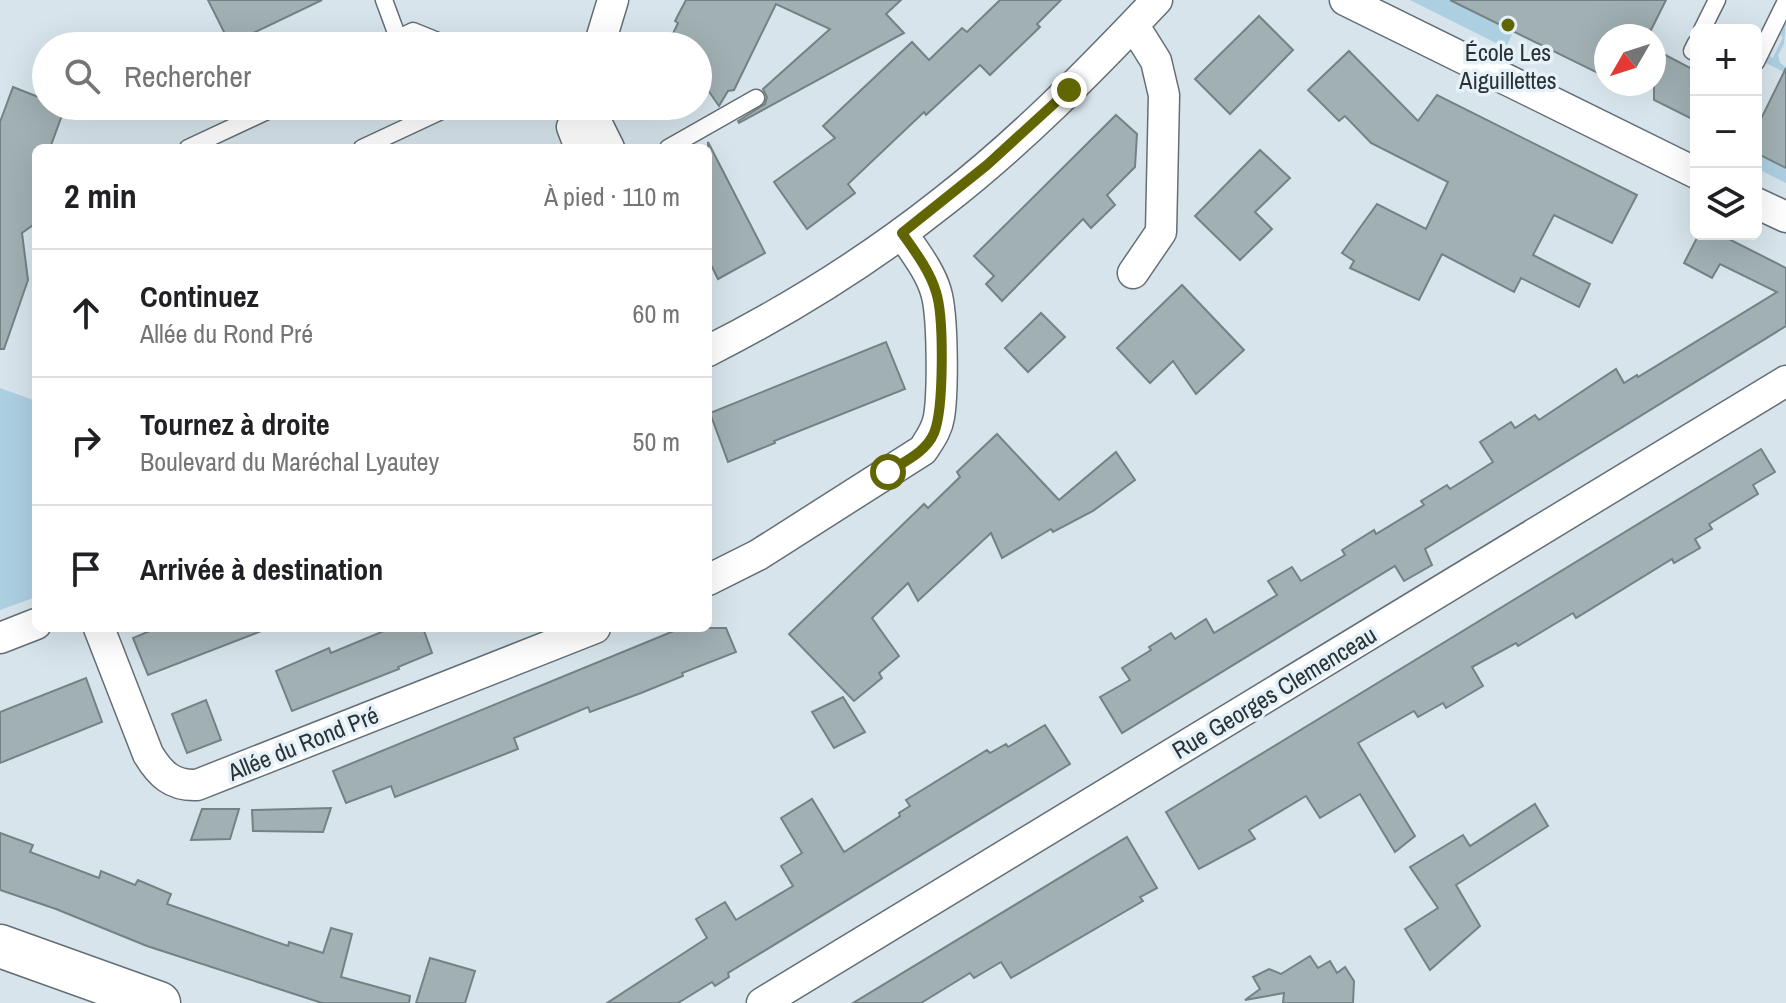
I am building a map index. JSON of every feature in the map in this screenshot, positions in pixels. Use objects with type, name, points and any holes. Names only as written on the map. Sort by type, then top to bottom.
[{"type":"main road","points":[[0,946],[159,1003]]},
{"type":"street","points":[[603,32],[613,0]]},
{"type":"street","points":[[712,349],[817,291],[945,201],[1020,136],[1157,0]]},
{"type":"street","points":[[1345,0],[1690,170]]},
{"type":"street","points":[[1131,28],[1141,37],[1156,61],[1164,95],[1163,220],[1156,242],[1133,273]]},
{"type":"street","points":[[577,120],[572,127],[578,144]]},
{"type":"street","points":[[594,120],[607,144]]},
{"type":"street","points":[[1762,206],[1786,217]]},
{"type":"street","points":[[712,578],[758,555],[923,450],[934,434],[939,416],[941,342],[936,290],[902,233]]},
{"type":"street","name":"Rue Georges Clemenceau","points":[[762,1003],[1786,381]]},
{"type":"street","points":[[0,638],[32,626]]},
{"type":"street","name":"Allée du Rond Pré","points":[[101,632],[148,754],[159,772],[175,783],[186,786],[197,785],[584,632]]},
{"type":"lane","points":[[384,0],[391,32]]},
{"type":"lane","points":[[1705,24],[1717,0]]},
{"type":"lane","points":[[1762,50],[1786,1]]},
{"type":"lane","points":[[675,144],[756,98]]},
{"type":"lane","points":[[197,144],[248,120]]},
{"type":"lane","points":[[371,144],[422,120]]},
{"type":"shaded area","points":[[1410,0],[1461,0],[1473,12],[1513,32],[1506,48]]},
{"type":"shaded area","points":[[1786,22],[1784,44],[1778,55],[1780,63],[1786,67],[1784,72],[1766,63],[1769,56],[1773,58]]},
{"type":"shaded area","points":[[1762,156],[1786,168],[1786,183],[1762,171]]},
{"type":"shaded area","points":[[0,388],[32,400],[32,598],[0,610]]},
{"type":"building","points":[[208,0],[322,0],[255,32],[224,32]]},
{"type":"building","points":[[686,0],[901,0],[886,14],[904,33],[739,123],[765,104],[767,97],[763,89],[830,29],[776,4],[734,90],[728,91],[719,106],[712,96],[712,32],[674,32],[678,23],[675,21]]},
{"type":"building","points":[[1000,0],[1061,0],[1037,24],[1040,27],[990,75],[980,65],[926,115],[924,112],[848,184],[855,193],[807,229],[774,182],[835,138],[823,126],[912,42],[929,60],[962,28],[967,32]]},
{"type":"building","points":[[1450,0],[1666,0],[1654,24],[1594,24],[1594,71]]},
{"type":"building","points":[[1259,16],[1293,50],[1230,114],[1195,79]]},
{"type":"building","points":[[1349,51],[1418,121],[1437,95],[1637,195],[1612,243],[1554,215],[1533,255],[1590,284],[1579,307],[1521,278],[1514,292],[1442,254],[1419,300],[1350,268],[1354,261],[1342,253],[1377,204],[1426,229],[1448,182],[1371,143],[1345,116],[1339,121],[1308,90]]},
{"type":"building","points":[[1666,55],[1690,68],[1690,118],[1654,100],[1654,96],[1666,96]]},
{"type":"building","points":[[1786,68],[1786,168],[1762,156],[1762,117]]},
{"type":"building","points":[[13,87],[32,94],[32,120],[60,120],[51,144],[32,144],[32,226],[22,233],[28,280],[4,349],[0,349],[0,122]]},
{"type":"building","points":[[1116,115],[1137,134],[1135,167],[1107,195],[1115,205],[1091,228],[1083,219],[1002,301],[986,284],[994,276],[974,256]]},
{"type":"building","points":[[712,150],[765,253],[718,279],[712,267]]},
{"type":"building","points":[[1260,150],[1290,178],[1255,212],[1272,229],[1240,260],[1195,216]]},
{"type":"building","points":[[1696,240],[1731,240],[1786,268],[1786,326],[1425,549],[1432,565],[1404,581],[1395,566],[1122,733],[1100,697],[1130,680],[1122,668],[1151,650],[1149,647],[1171,633],[1175,639],[1206,619],[1214,633],[1277,595],[1268,581],[1292,567],[1301,581],[1345,555],[1342,550],[1374,530],[1376,534],[1424,505],[1421,501],[1447,485],[1450,489],[1493,462],[1480,442],[1511,422],[1515,428],[1535,415],[1539,420],[1616,369],[1624,383],[1638,377],[1777,292],[1720,264],[1712,278],[1684,263]]},
{"type":"building","points":[[1182,285],[1244,350],[1196,394],[1173,361],[1150,383],[1117,348]]},
{"type":"building","points":[[1041,313],[1065,337],[1028,372],[1005,348]]},
{"type":"building","points":[[886,342],[905,389],[728,462],[712,412]]},
{"type":"building","points":[[997,434],[1059,500],[1116,452],[1135,480],[1093,511],[1053,532],[1051,529],[1002,558],[991,533],[918,601],[908,583],[872,618],[899,656],[879,673],[882,678],[854,701],[789,634],[924,504],[928,508],[960,477],[957,472]]},
{"type":"building","points":[[1761,449],[1775,472],[1753,485],[1758,494],[1709,524],[1712,529],[1695,539],[1700,548],[1674,563],[1672,559],[1576,618],[1573,613],[1518,646],[1516,643],[1472,667],[1483,686],[1446,708],[1443,703],[1418,717],[1414,711],[1358,743],[1415,836],[1395,852],[1360,794],[1320,818],[1306,796],[1249,830],[1255,839],[1199,869],[1166,812]]},
{"type":"building","points":[[712,628],[726,628],[736,652],[641,693],[590,712],[588,707],[514,738],[518,749],[395,797],[391,786],[346,803],[333,771],[671,632],[712,632]]},
{"type":"building","points":[[147,632],[259,632],[148,675],[133,638]]},
{"type":"building","points":[[381,632],[424,632],[432,653],[292,711],[276,671],[329,648],[331,653]]},
{"type":"building","points":[[86,678],[102,722],[0,763],[0,712]]},
{"type":"building","points":[[843,697],[865,732],[834,748],[812,712]]},
{"type":"building","points":[[206,700],[221,740],[187,753],[172,714]]},
{"type":"building","points":[[1045,725],[1070,764],[728,973],[729,977],[715,986],[712,982],[678,1003],[607,1003],[707,938],[696,919],[725,902],[736,920],[793,886],[781,866],[802,853],[781,818],[812,799],[844,852],[900,816],[899,813],[910,806],[906,800],[987,750],[990,753],[1006,744],[1008,747]]},
{"type":"building","points":[[1535,804],[1548,826],[1456,885],[1480,926],[1430,970],[1405,929],[1438,908],[1410,867],[1463,835],[1470,846]]},
{"type":"building","points":[[331,808],[323,832],[253,831],[252,810]]},
{"type":"building","points":[[202,809],[239,809],[230,839],[191,840]]},
{"type":"building","points":[[0,833],[33,845],[30,852],[99,878],[101,871],[135,885],[138,880],[171,894],[167,904],[288,946],[289,942],[323,953],[331,928],[352,934],[341,977],[410,996],[409,1003],[322,1003],[147,946],[0,890]]},
{"type":"building","points":[[1127,837],[1157,888],[1140,897],[1143,901],[1011,978],[1001,962],[974,978],[970,973],[921,1003],[853,1003]]},
{"type":"building","points":[[1310,956],[1318,968],[1330,961],[1337,973],[1345,967],[1354,981],[1353,1003],[1283,1003],[1284,993],[1245,1000],[1260,989],[1253,977],[1269,969],[1281,974]]},
{"type":"building","points":[[430,958],[475,971],[465,1003],[416,1003]]},
{"type":"place","name":"École Les Aiguillettes","points":[[1508,25]]},
{"type":"route","points":[[888,472],[923,450],[934,434],[939,416],[941,342],[936,290],[902,233],[945,201],[1069,90]]}]
